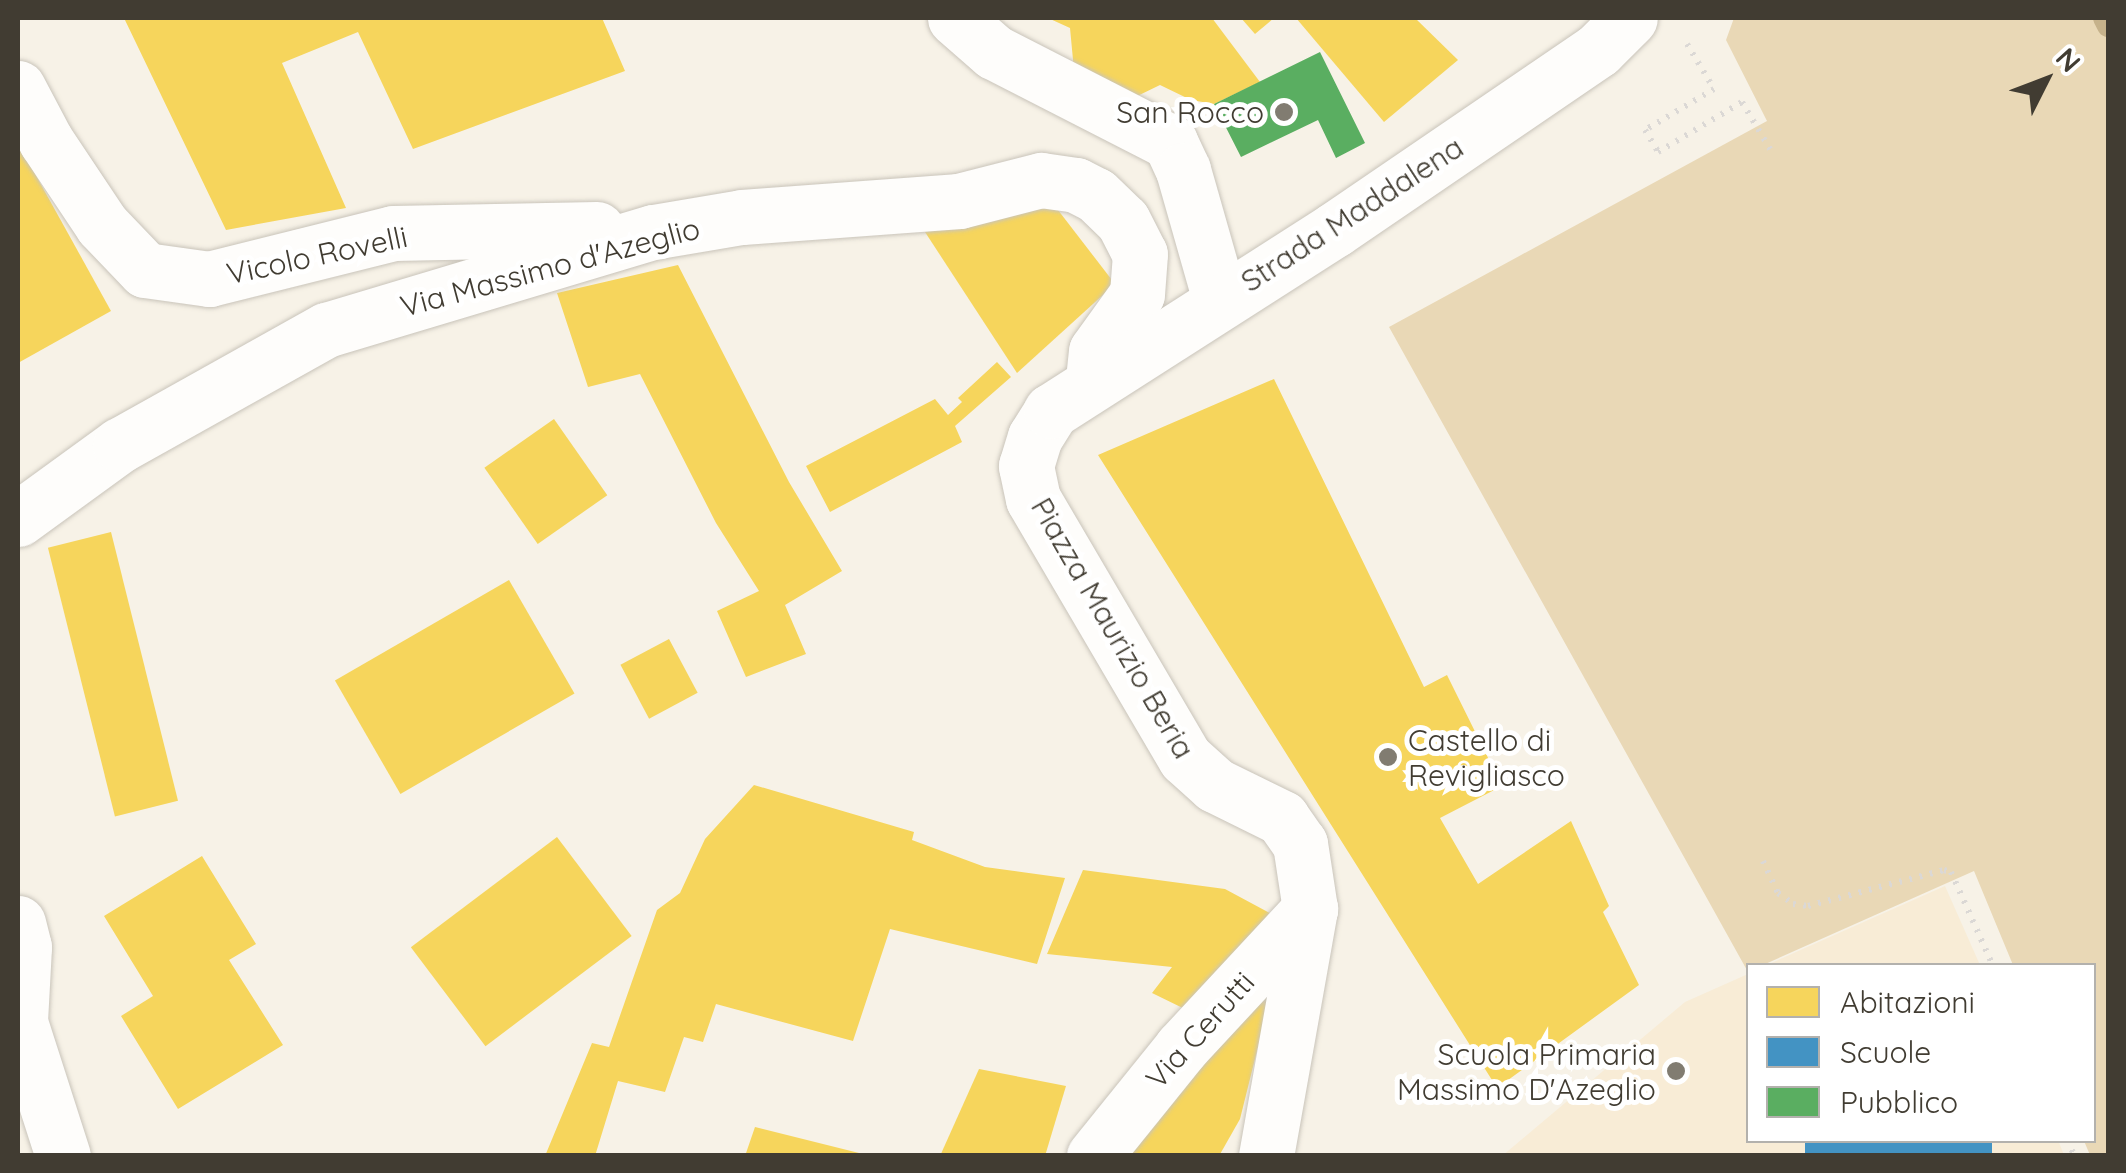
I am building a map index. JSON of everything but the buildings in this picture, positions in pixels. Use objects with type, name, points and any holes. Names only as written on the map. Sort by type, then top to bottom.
[{"type":"street","points":[[955,18],[994,52],[1170,142],[1183,170],[1220,300]]},
{"type":"street","name":"Strada Maddalena","points":[[1080,391],[1334,230],[1598,50],[1655,25]]},
{"type":"street","name":"Vicolo Rovelli","points":[[18,88],[46,142],[102,225],[145,270],[209,279],[393,233],[575,228],[653,232]]},
{"type":"street","name":"Via Massimo d'Azeglio","points":[[18,519],[120,445],[326,330],[653,232],[742,217],[959,200],[1041,180],[1076,186],[1096,195],[1124,222],[1140,254],[1137,294],[1096,351],[1080,391]]},
{"type":"street","name":"Piazza Maurizio Beria","points":[[1080,391],[1051,411],[1035,436],[1026,466],[1033,499],[1185,758],[1215,786],[1282,818],[1300,844],[1308,891]]},
{"type":"street","points":[[1266,1156],[1308,891]]},
{"type":"street","name":"Via Cerutti","points":[[1094,1156],[1308,891]]},
{"type":"street","points":[[18,923],[24,947],[19,1018],[63,1156]]},
{"type":"path","points":[[1655,25],[1714,88],[1644,130],[1658,152],[1742,102],[1770,149]]},
{"type":"path","points":[[1763,861],[1778,893],[1793,904],[1808,906],[1944,870],[1951,872],[1992,963]]},
{"type":"shaded area","points":[[1734,18],[2108,18],[2108,1155],[2090,1155],[2085,1143],[2096,1143],[2096,963],[2012,963],[1974,871],[1767,963],[1746,963],[1746,968],[1389,327],[1767,121],[1726,40]]},
{"type":"shaded area","points":[[1945,886],[1979,963],[1772,963]]},
{"type":"shaded area","name":"Scuola Primaria Massimo D'Azeglio","points":[[1746,975],[1746,1143],[2059,1143],[2064,1155],[1502,1156],[1685,1002]]},
{"type":"waterway","points":[[2104,18],[2108,26]]},
{"type":"place","name":"San Rocco","points":[[1284,112]]},
{"type":"place","name":"Castello di Revigliasco","points":[[1388,757]]},
{"type":"place","name":"Scuola Primaria Massimo D'Azeglio","points":[[1676,1071]]}]
